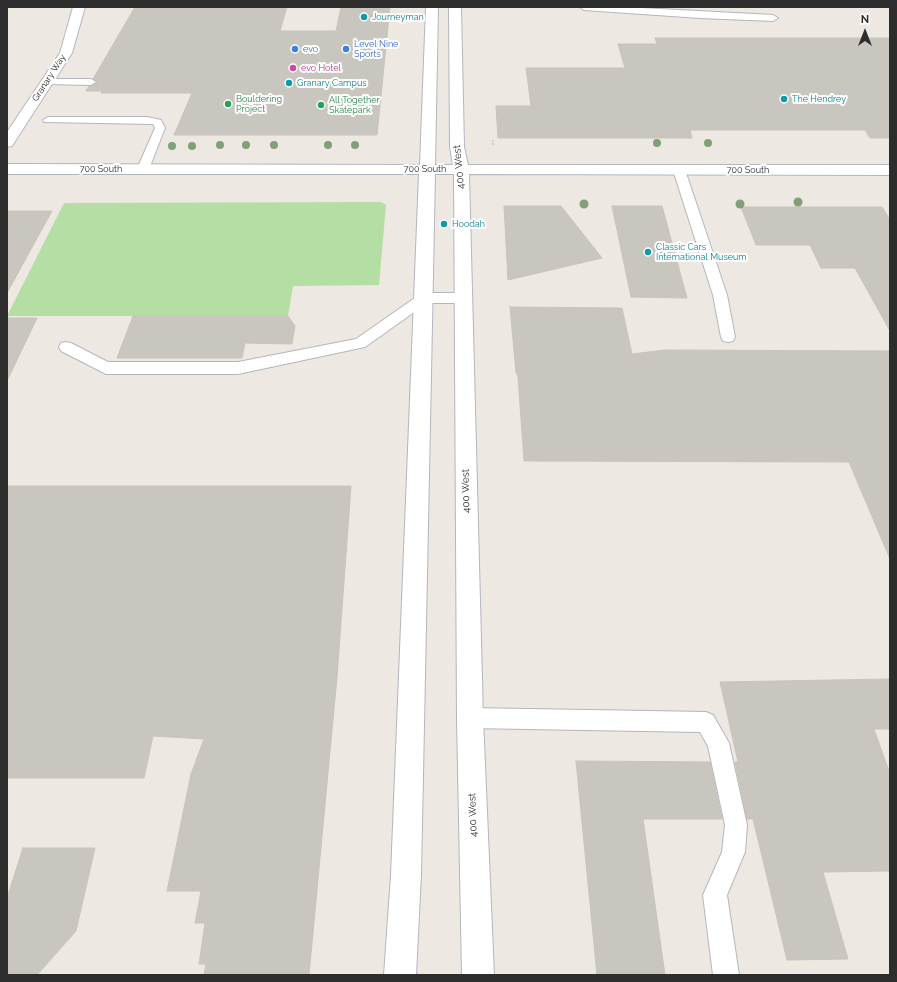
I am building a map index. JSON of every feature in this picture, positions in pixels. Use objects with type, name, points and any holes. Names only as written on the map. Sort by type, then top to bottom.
[{"type":"street","name":"Granary Way","points":[[7,143],[66,53],[79,7]]},
{"type":"street","points":[[400,975],[406,875],[432,7]]},
{"type":"street","name":"400 West","points":[[455,7],[457,147],[461,169],[470,718],[478,975]]},
{"type":"street","name":"700 South","points":[[7,169],[679,170],[885,174]]},
{"type":"lane","points":[[584,7],[700,15],[773,18]]},
{"type":"lane","points":[[47,82],[92,82]]},
{"type":"lane","points":[[48,120],[148,120],[157,122],[160,128],[143,169]]},
{"type":"lane","points":[[679,170],[720,295],[728,337]]},
{"type":"lane","points":[[66,347],[106,368],[238,368],[360,344],[424,298],[463,298]]},
{"type":"lane","points":[[470,718],[706,722],[718,743],[736,825],[733,852],[715,895],[726,975]]},
{"type":"path","points":[[493,140],[493,145]]},
{"type":"green space","points":[[381,202],[386,205],[379,285],[293,286],[288,316],[7,316],[64,203]]},
{"type":"building","name":"Granary Campus","points":[[135,7],[287,7],[280,31],[336,31],[341,7],[390,7],[377,135],[174,135],[192,93],[101,93],[102,91],[86,91],[89,86],[97,83],[93,79]]},
{"type":"building","name":"The Hendrey","points":[[655,38],[890,38],[890,138],[870,138],[865,130],[690,130],[692,138],[498,138],[496,106],[531,106],[526,68],[625,68],[618,44],[657,44]]},
{"type":"building","points":[[504,206],[561,206],[602,258],[508,280]]},
{"type":"building","name":"Classic Cars International Museum","points":[[612,206],[662,206],[687,298],[631,297]]},
{"type":"building","points":[[741,207],[882,207],[890,220],[890,331],[855,268],[821,268],[810,245],[756,245]]},
{"type":"building","points":[[7,211],[52,211],[7,293]]},
{"type":"building","points":[[510,307],[622,308],[632,354],[665,350],[890,351],[890,559],[849,462],[524,461],[518,377],[516,372]]},
{"type":"building","points":[[133,316],[288,316],[295,326],[292,344],[245,343],[242,358],[117,358]]},
{"type":"building","points":[[7,318],[37,318],[7,381]]},
{"type":"building","points":[[7,486],[351,486],[337,677],[309,975],[204,975],[206,964],[199,964],[205,923],[195,923],[201,891],[167,891],[191,774],[204,739],[153,736],[144,778],[7,778]]},
{"type":"building","points":[[890,679],[890,729],[874,729],[890,774],[890,871],[823,872],[848,959],[787,960],[753,819],[747,819],[735,762],[738,762],[720,682]]},
{"type":"building","points":[[576,761],[710,762],[722,819],[643,819],[665,975],[597,975]]},
{"type":"building","points":[[23,848],[95,848],[76,931],[37,975],[7,975],[7,898]]},
{"type":"place","name":"Journeyman","points":[[364,17]]},
{"type":"place","name":"evo","points":[[295,49]]},
{"type":"place","name":"Level Nine Sports","points":[[346,49]]},
{"type":"place","name":"evo Hotel","points":[[293,68]]},
{"type":"place","name":"Granary Campus","points":[[289,83]]},
{"type":"place","name":"The Hendrey","points":[[784,99]]},
{"type":"place","name":"Bouldering Project","points":[[228,104]]},
{"type":"place","name":"All Together Skatepark","points":[[321,105]]},
{"type":"place","name":"Hoodah","points":[[444,224]]},
{"type":"place","name":"Classic Cars International Museum","points":[[648,252]]}]
